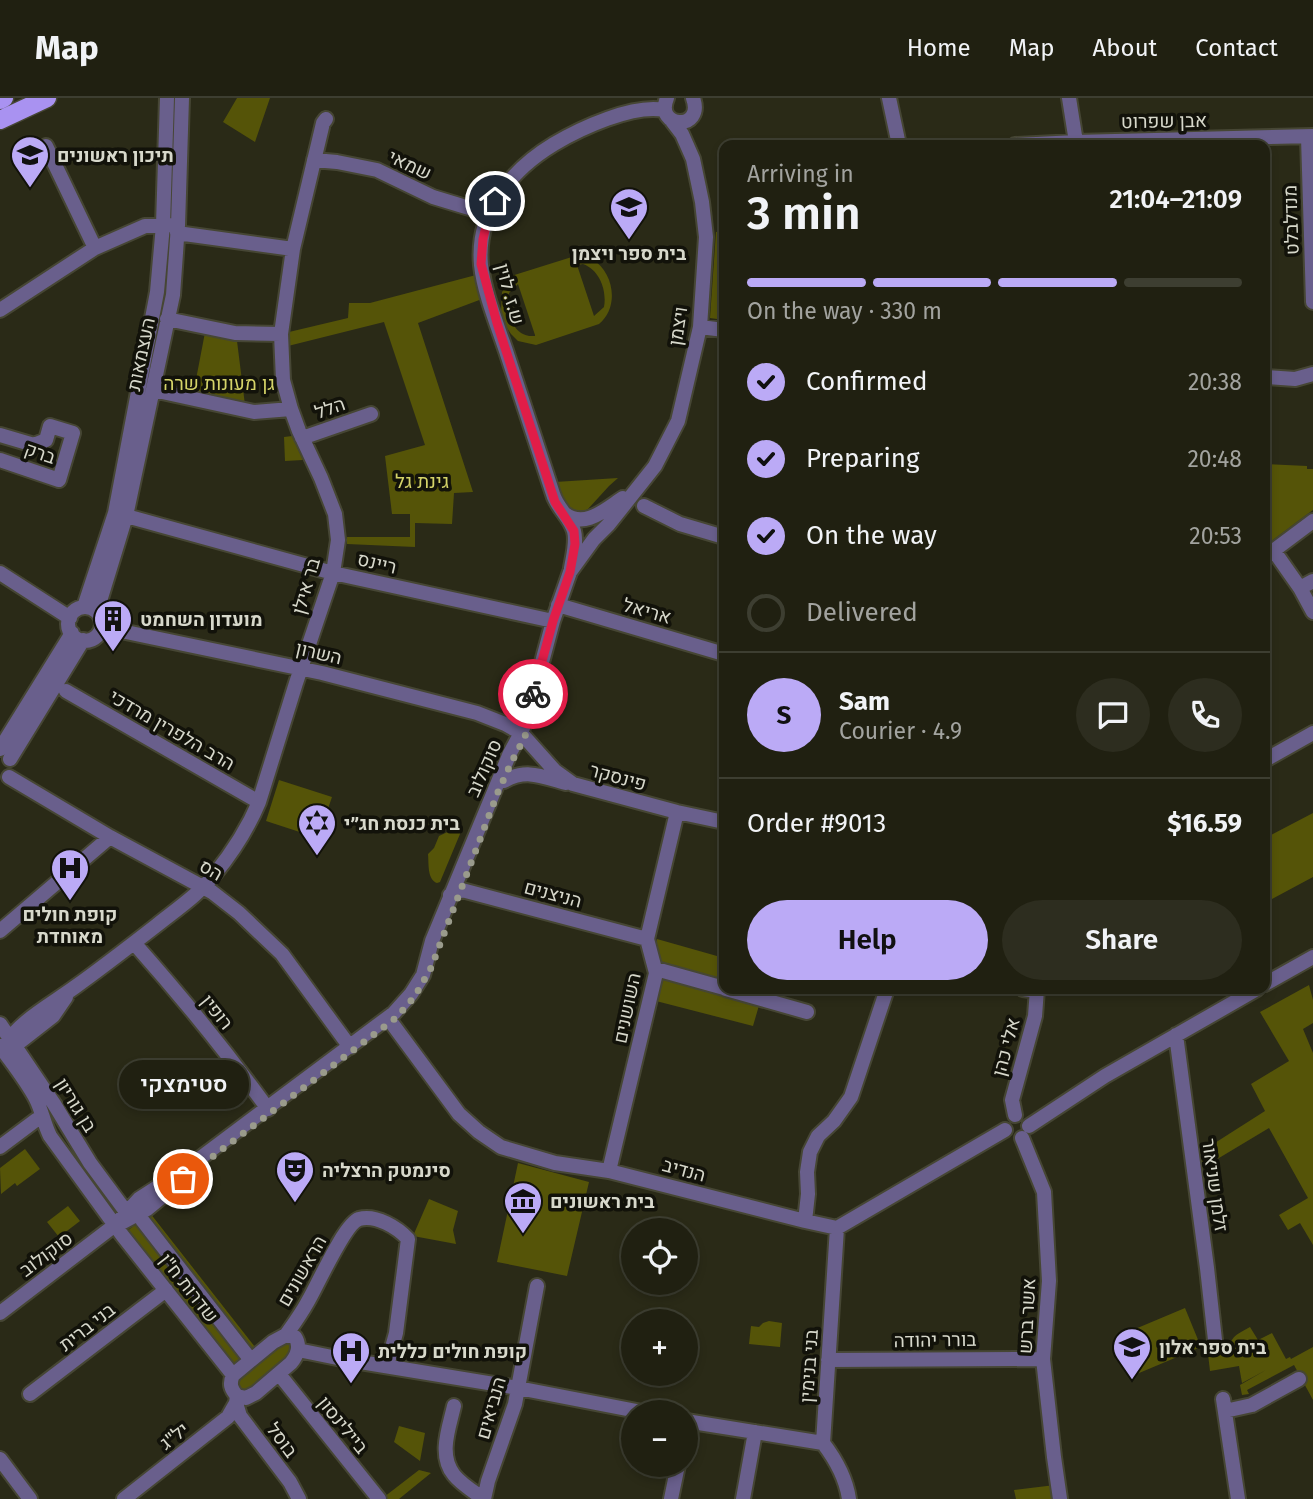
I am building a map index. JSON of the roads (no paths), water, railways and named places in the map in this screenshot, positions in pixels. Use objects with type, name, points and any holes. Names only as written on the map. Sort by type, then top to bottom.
[{"type":"main road","points":[[0,120],[47,98]]},
{"type":"street","name":"העצמאות","points":[[90,609],[121,514],[153,390],[173,295],[167,98]]},
{"type":"street","name":"העצמאות","points":[[121,514],[157,292],[173,228],[182,98]]},
{"type":"street","name":"ויצמן","points":[[570,572],[655,466],[678,421],[700,327],[705,237],[702,202],[693,159],[692,128],[696,104],[693,98]]},
{"type":"street","points":[[889,98],[898,140]]},
{"type":"street","points":[[1069,98],[1076,140]]},
{"type":"street","name":"ויצמן","points":[[666,106],[693,159]]},
{"type":"street","name":"ש.ז. לוין","points":[[559,507],[555,502],[500,333],[481,264],[489,214],[502,188],[521,168],[542,151],[587,127],[614,116],[666,106],[682,122],[694,114]]},
{"type":"street","name":"בר אילן","points":[[6,1045],[20,1025],[71,990],[193,897],[214,876],[252,820],[259,802],[332,573],[338,540],[335,514],[290,409],[283,380],[281,334],[293,249],[326,118]]},
{"type":"street","name":"אבן שפרוט","points":[[1154,140],[1311,136]]},
{"type":"street","name":"מנדלבלט","points":[[1311,136],[1313,302]]},
{"type":"street","points":[[46,146],[95,248]]},
{"type":"street","name":"שמאי","points":[[314,160],[377,170],[433,197],[489,214]]},
{"type":"street","points":[[0,310],[95,248],[145,226],[173,228],[293,249]]},
{"type":"street","points":[[167,319],[235,333],[281,334]]},
{"type":"street","points":[[700,327],[719,329]]},
{"type":"street","points":[[1270,377],[1295,379],[1313,374]]},
{"type":"street","points":[[153,390],[254,412],[290,409]]},
{"type":"street","name":"הלל","points":[[302,438],[371,414]]},
{"type":"street","name":"ברק","points":[[0,435],[34,445],[46,440],[50,426],[73,433],[59,480],[0,460]]},
{"type":"street","name":"ויצמן","points":[[559,507],[573,519],[585,519],[596,516],[639,487]]},
{"type":"street","points":[[644,506],[680,524],[719,536]]},
{"type":"street","name":"ויצמן","points":[[529,711],[553,621],[570,572],[575,544],[574,531],[559,507]]},
{"type":"street","name":"ריינס","points":[[121,514],[332,573],[553,621]]},
{"type":"street","points":[[1270,553],[1313,521]]},
{"type":"street","points":[[1270,555],[1300,588],[1313,612]]},
{"type":"street","points":[[0,573],[69,618]]},
{"type":"street","points":[[1300,588],[1313,581]]},
{"type":"street","name":"אריאל","points":[[558,605],[719,653]]},
{"type":"street","points":[[90,609],[101,618],[102,627],[97,636],[88,640],[77,637],[69,627],[69,618],[75,610],[90,609]]},
{"type":"street","name":"השרון","points":[[102,627],[301,668],[477,713],[505,724],[523,735]]},
{"type":"street","points":[[5,780],[12,768],[3,753],[77,637]]},
{"type":"street","name":"הרב הלפרין מרדכי","points":[[66,691],[259,802]]},
{"type":"street","name":"סוקולוב","points":[[456,892],[523,735],[529,711]]},
{"type":"street","points":[[1270,757],[1313,733]]},
{"type":"street","name":"סוקולוב","points":[[0,1313],[126,1217],[147,1209],[389,1020],[415,996],[431,968],[456,892],[510,753],[523,735]]},
{"type":"street","name":"פינסקר","points":[[523,735],[555,771],[573,784],[719,821]]},
{"type":"street","points":[[504,781],[515,775],[529,773],[573,784]]},
{"type":"street","name":"הס","points":[[5,780],[212,892],[239,913],[282,954],[350,1047]]},
{"type":"street","name":"השושנים","points":[[610,1171],[655,973],[647,939],[677,812]]},
{"type":"street","points":[[0,930],[110,837]]},
{"type":"street","name":"הניצנים","points":[[456,892],[647,939]]},
{"type":"street","name":"רופין","points":[[134,943],[221,1047],[268,1109]]},
{"type":"street","points":[[1270,981],[1313,957]]},
{"type":"street","points":[[655,973],[719,988]]},
{"type":"street","points":[[743,994],[807,1012]]},
{"type":"street","points":[[805,1221],[810,1152],[818,1136],[834,1121],[851,1097],[885,994]]},
{"type":"street","name":"אלי כהן","points":[[1015,1115],[1012,1100],[1035,1016],[1033,994]]},
{"type":"street","points":[[1005,1130],[1012,1138],[1025,1132],[1105,1076],[1176,1035],[1236,994]]},
{"type":"street","name":"סוקולוב","points":[[126,1217],[139,1199],[187,1168],[389,1020]]},
{"type":"street","name":"הנדיב","points":[[389,1020],[459,1114],[501,1147],[555,1163],[610,1171],[837,1228]]},
{"type":"street","name":"בן גוריון","points":[[0,1024],[6,1045],[32,1091],[50,1136],[126,1217]]},
{"type":"street","name":"זלמן שניאור","points":[[1176,1035],[1215,1340]]},
{"type":"street","name":"בן גוריון","points":[[6,1045],[54,1104],[126,1217]]},
{"type":"street","points":[[837,1228],[1005,1130],[1007,1120],[1015,1115],[1024,1117],[1025,1132]]},
{"type":"street","points":[[0,1147],[36,1120],[50,1119],[86,1166],[95,1170]]},
{"type":"street","name":"אשר ברש","points":[[1025,1132],[1044,1192],[1049,1281],[1043,1359],[1060,1499]]},
{"type":"street","name":"שדרות ח\"ן","points":[[126,1217],[166,1290],[233,1375]]},
{"type":"street","name":"שדרות ח\"ן","points":[[126,1217],[250,1359]]},
{"type":"street","name":"הראשונים","points":[[286,1335],[351,1225],[358,1219],[378,1220],[401,1231],[408,1240],[396,1333],[387,1366]]},
{"type":"street","name":"בני בנימין","points":[[823,1443],[837,1228]]},
{"type":"street","name":"הנביאים","points":[[484,1499],[515,1404],[537,1286]]},
{"type":"street","name":"בני ברית","points":[[30,1394],[166,1290]]},
{"type":"street","points":[[233,1375],[272,1342],[286,1335],[297,1340],[295,1359],[256,1393],[237,1399]]},
{"type":"street","points":[[298,1350],[621,1408]]},
{"type":"street","name":"בורר יהודה","points":[[828,1360],[1043,1359]]},
{"type":"street","name":"ביילינסון","points":[[279,1374],[379,1499]]},
{"type":"street","name":"בוסל","points":[[233,1375],[231,1386],[240,1416],[290,1482],[299,1499]]},
{"type":"street","points":[[1238,1499],[1224,1405],[1243,1408],[1252,1405],[1299,1379]]},
{"type":"street","name":"יל\"ג","points":[[124,1499],[219,1425],[232,1413],[237,1399]]},
{"type":"street","points":[[454,1406],[445,1452],[447,1463],[454,1476],[484,1499]]},
{"type":"street","points":[[698,1425],[823,1443],[841,1471],[849,1499]]},
{"type":"street","points":[[743,1499],[755,1432]]},
{"type":"street","points":[[0,1459],[30,1499]]},
{"type":"street","points":[[671,1499],[676,1477]]},
{"type":"place","name":"תיכון ראשונים","points":[[30,189]]},
{"type":"place","name":"בית ספר ויצמן","points":[[629,241]]},
{"type":"place","name":"מועדון השחמט","points":[[113,653]]},
{"type":"place","name":"בית כנסת חג״י","points":[[317,857]]},
{"type":"place","name":"קופת חולים מאוחדת","points":[[70,902]]},
{"type":"place","name":"סטימצקי","points":[[183,1179]]},
{"type":"place","name":"סינמטק הרצליה","points":[[295,1204]]},
{"type":"place","name":"בית ראשונים","points":[[523,1235]]},
{"type":"place","name":"בית ספר אלון","points":[[1132,1381]]},
{"type":"place","name":"קופת חולים כללית","points":[[351,1385]]},
{"type":"park label","name":"גן מעונות שרה","points":[[219,383]]},
{"type":"park label","name":"גינת גל","points":[[422,481]]}]
